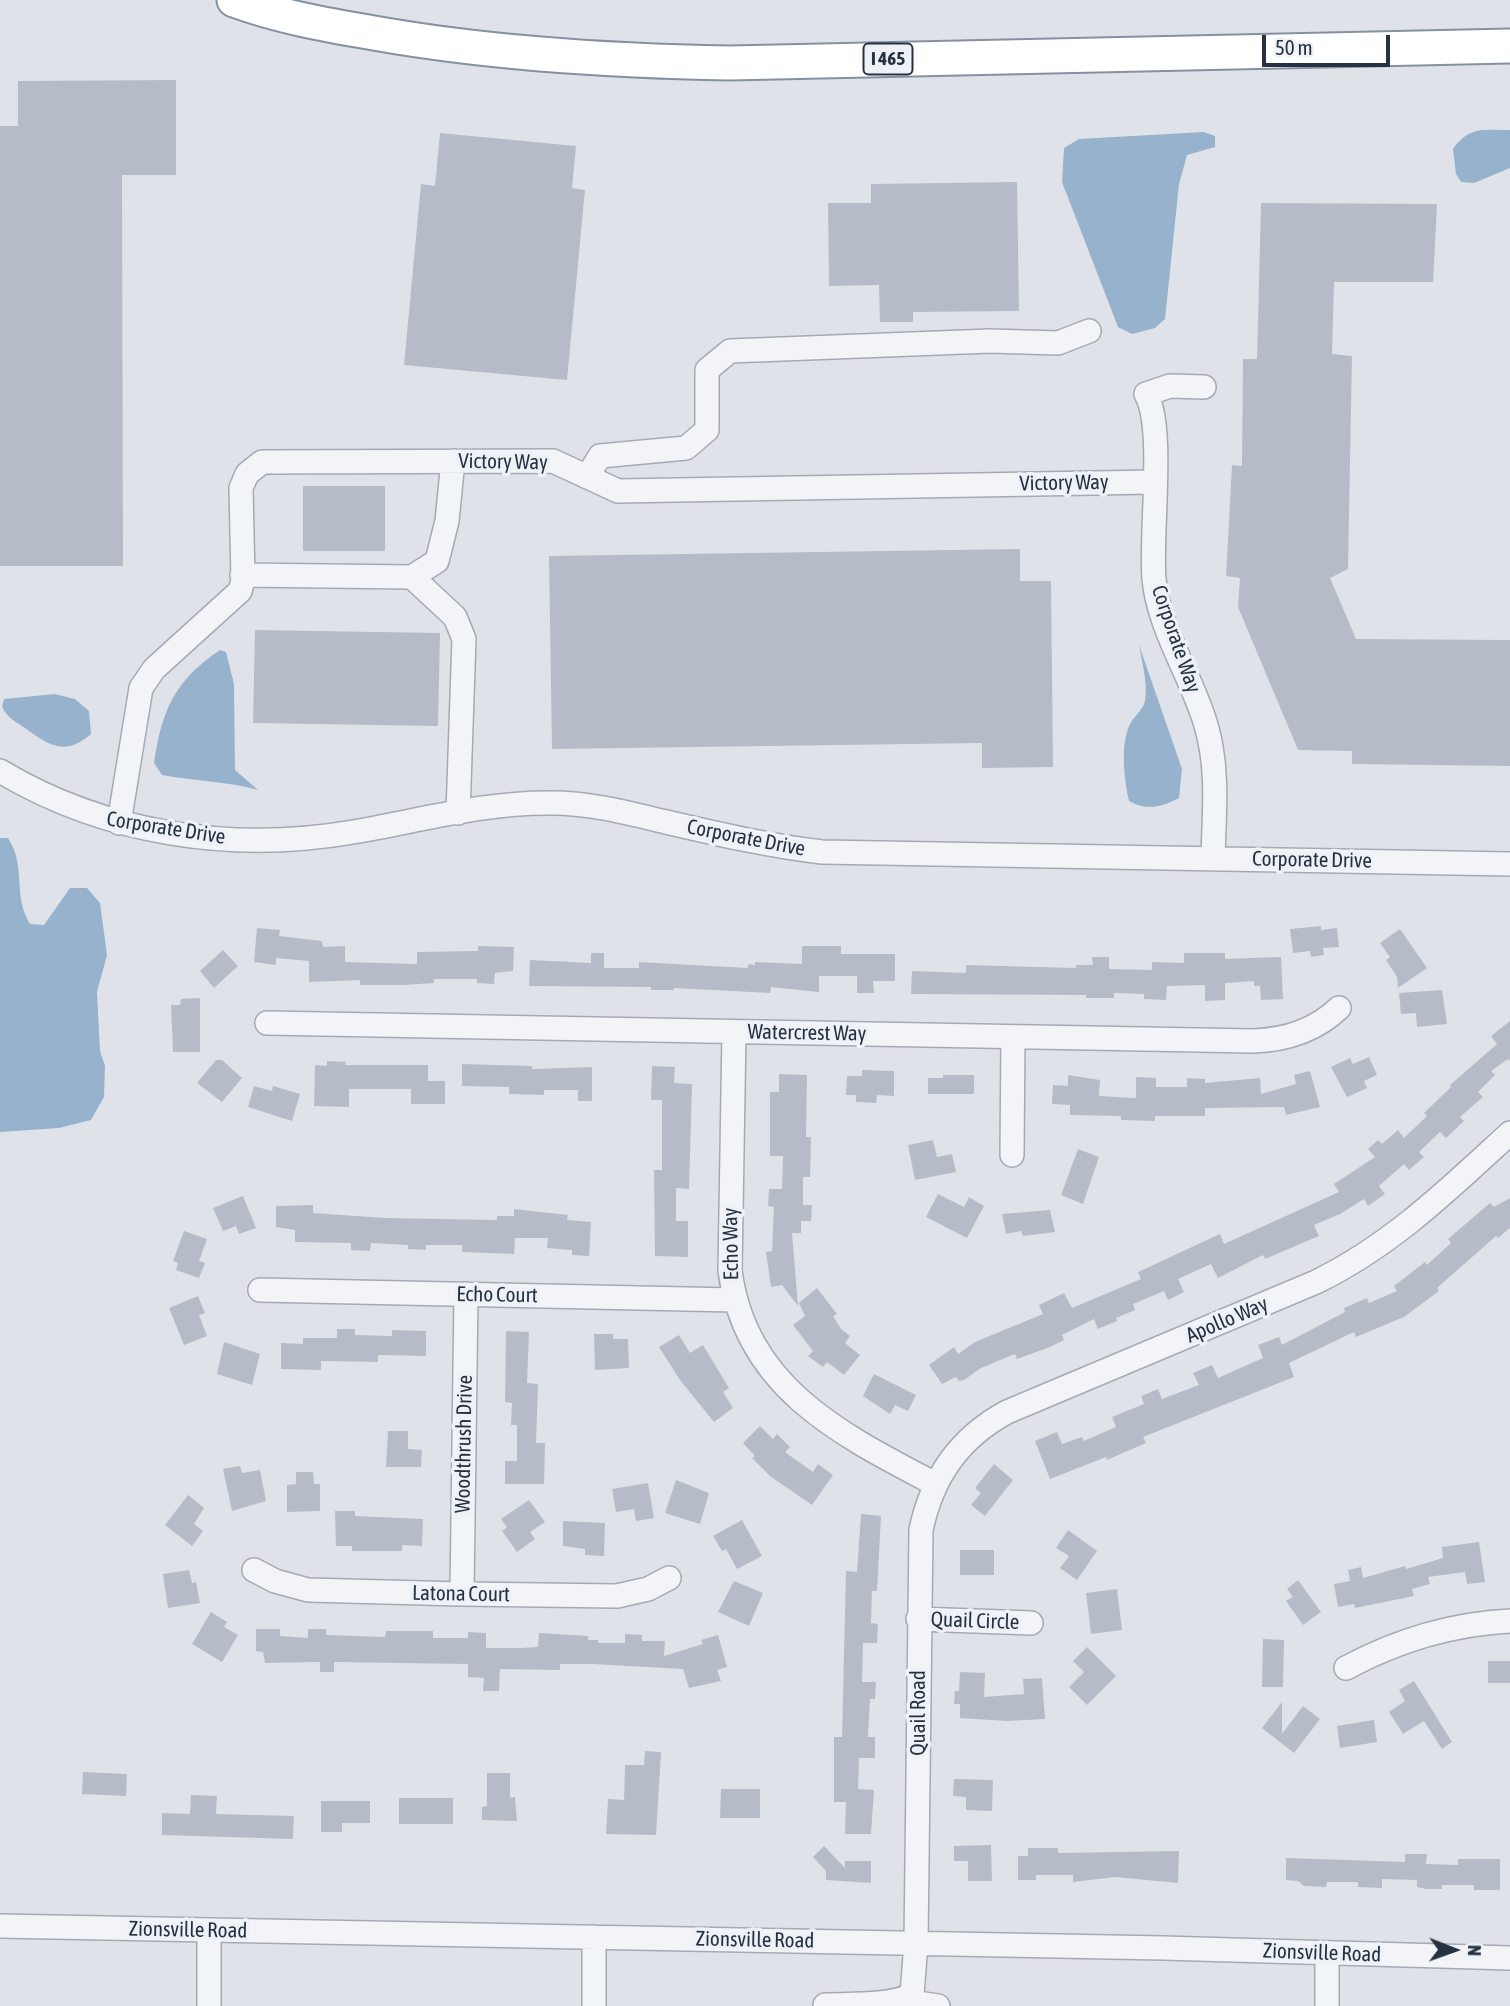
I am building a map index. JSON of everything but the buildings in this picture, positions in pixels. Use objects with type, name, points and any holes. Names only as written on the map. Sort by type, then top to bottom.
[{"type":"highway","name":"I 465","points":[[234,0],[270,13],[395,37],[519,53],[616,61],[730,63],[1510,46]]},
{"type":"street","points":[[587,477],[600,456],[686,448],[708,430],[707,370],[730,351],[990,341],[1058,343],[1088,331]]},
{"type":"street","name":"Corporate Way","points":[[1204,387],[1170,386],[1146,394],[1154,426],[1153,565],[1157,592],[1212,748],[1215,769],[1213,858]]},
{"type":"street","name":"Victory Way","points":[[120,823],[141,688],[154,669],[236,598],[242,575],[241,488],[247,474],[259,464],[270,460],[553,461],[618,491],[1154,482]]},
{"type":"street","points":[[242,575],[412,577],[437,561],[447,521],[453,461]]},
{"type":"street","points":[[412,577],[455,617],[464,639],[458,813]]},
{"type":"street","name":"Corporate Drive","points":[[0,771],[71,808],[120,823],[205,838],[286,839],[351,833],[518,804],[575,804],[614,810],[753,842],[822,852],[1510,864]]},
{"type":"street","name":"Watercrest Way","points":[[267,1023],[1268,1041],[1307,1030],[1339,1008]]},
{"type":"street","name":"Echo Way","points":[[734,1032],[730,1271],[734,1300],[743,1327],[762,1358],[811,1412],[844,1435],[935,1484]]},
{"type":"street","points":[[1012,1155],[1013,1037]]},
{"type":"street","name":"Apollo Way","points":[[935,1484],[947,1463],[968,1439],[1007,1412],[1316,1282],[1379,1248],[1422,1214],[1510,1133]]},
{"type":"street","name":"Echo Court","points":[[260,1290],[734,1300]]},
{"type":"street","name":"Woodthrush Drive","points":[[462,1594],[466,1294]]},
{"type":"street","name":"Quail Road","points":[[904,2001],[912,1995],[916,1943],[920,1530],[935,1484]]},
{"type":"street","name":"Latona Court","points":[[254,1570],[275,1581],[308,1590],[462,1594],[617,1595],[648,1589],[669,1577]]},
{"type":"street","name":"Quail Circle","points":[[918,1619],[1031,1623]]},
{"type":"street","points":[[1346,1668],[1419,1636],[1458,1626],[1510,1621]]},
{"type":"street","name":"Zionsville Road","points":[[0,1926],[916,1943],[1510,1958]]},
{"type":"street","points":[[209,1931],[209,2006]]},
{"type":"street","points":[[594,1937],[594,2006]]},
{"type":"street","points":[[1327,1954],[1327,2006]]},
{"type":"street","points":[[825,2005],[870,2005],[904,2001],[937,2006]]},
{"type":"water","points":[[1510,130],[1510,168],[1474,183],[1461,182],[1456,174],[1453,149],[1459,142],[1465,136],[1478,131]]},
{"type":"water","points":[[1204,132],[1215,136],[1215,147],[1187,155],[1179,184],[1165,319],[1155,328],[1132,334],[1118,327],[1062,182],[1064,148],[1079,139]]},
{"type":"water","points":[[1139,645],[1182,769],[1179,798],[1154,807],[1129,801],[1124,772],[1127,732],[1143,707],[1146,694]]},
{"type":"water","points":[[220,650],[226,652],[234,684],[235,770],[258,790],[162,775],[154,763],[161,727],[173,698],[191,673]]},
{"type":"water","points":[[55,694],[75,699],[89,711],[91,734],[72,745],[56,746],[13,720],[2,707],[4,699]]},
{"type":"water","points":[[0,838],[8,838],[14,849],[22,902],[30,924],[44,925],[70,888],[87,888],[100,903],[107,955],[97,992],[100,1051],[105,1066],[104,1097],[91,1120],[59,1128],[0,1132]]}]
